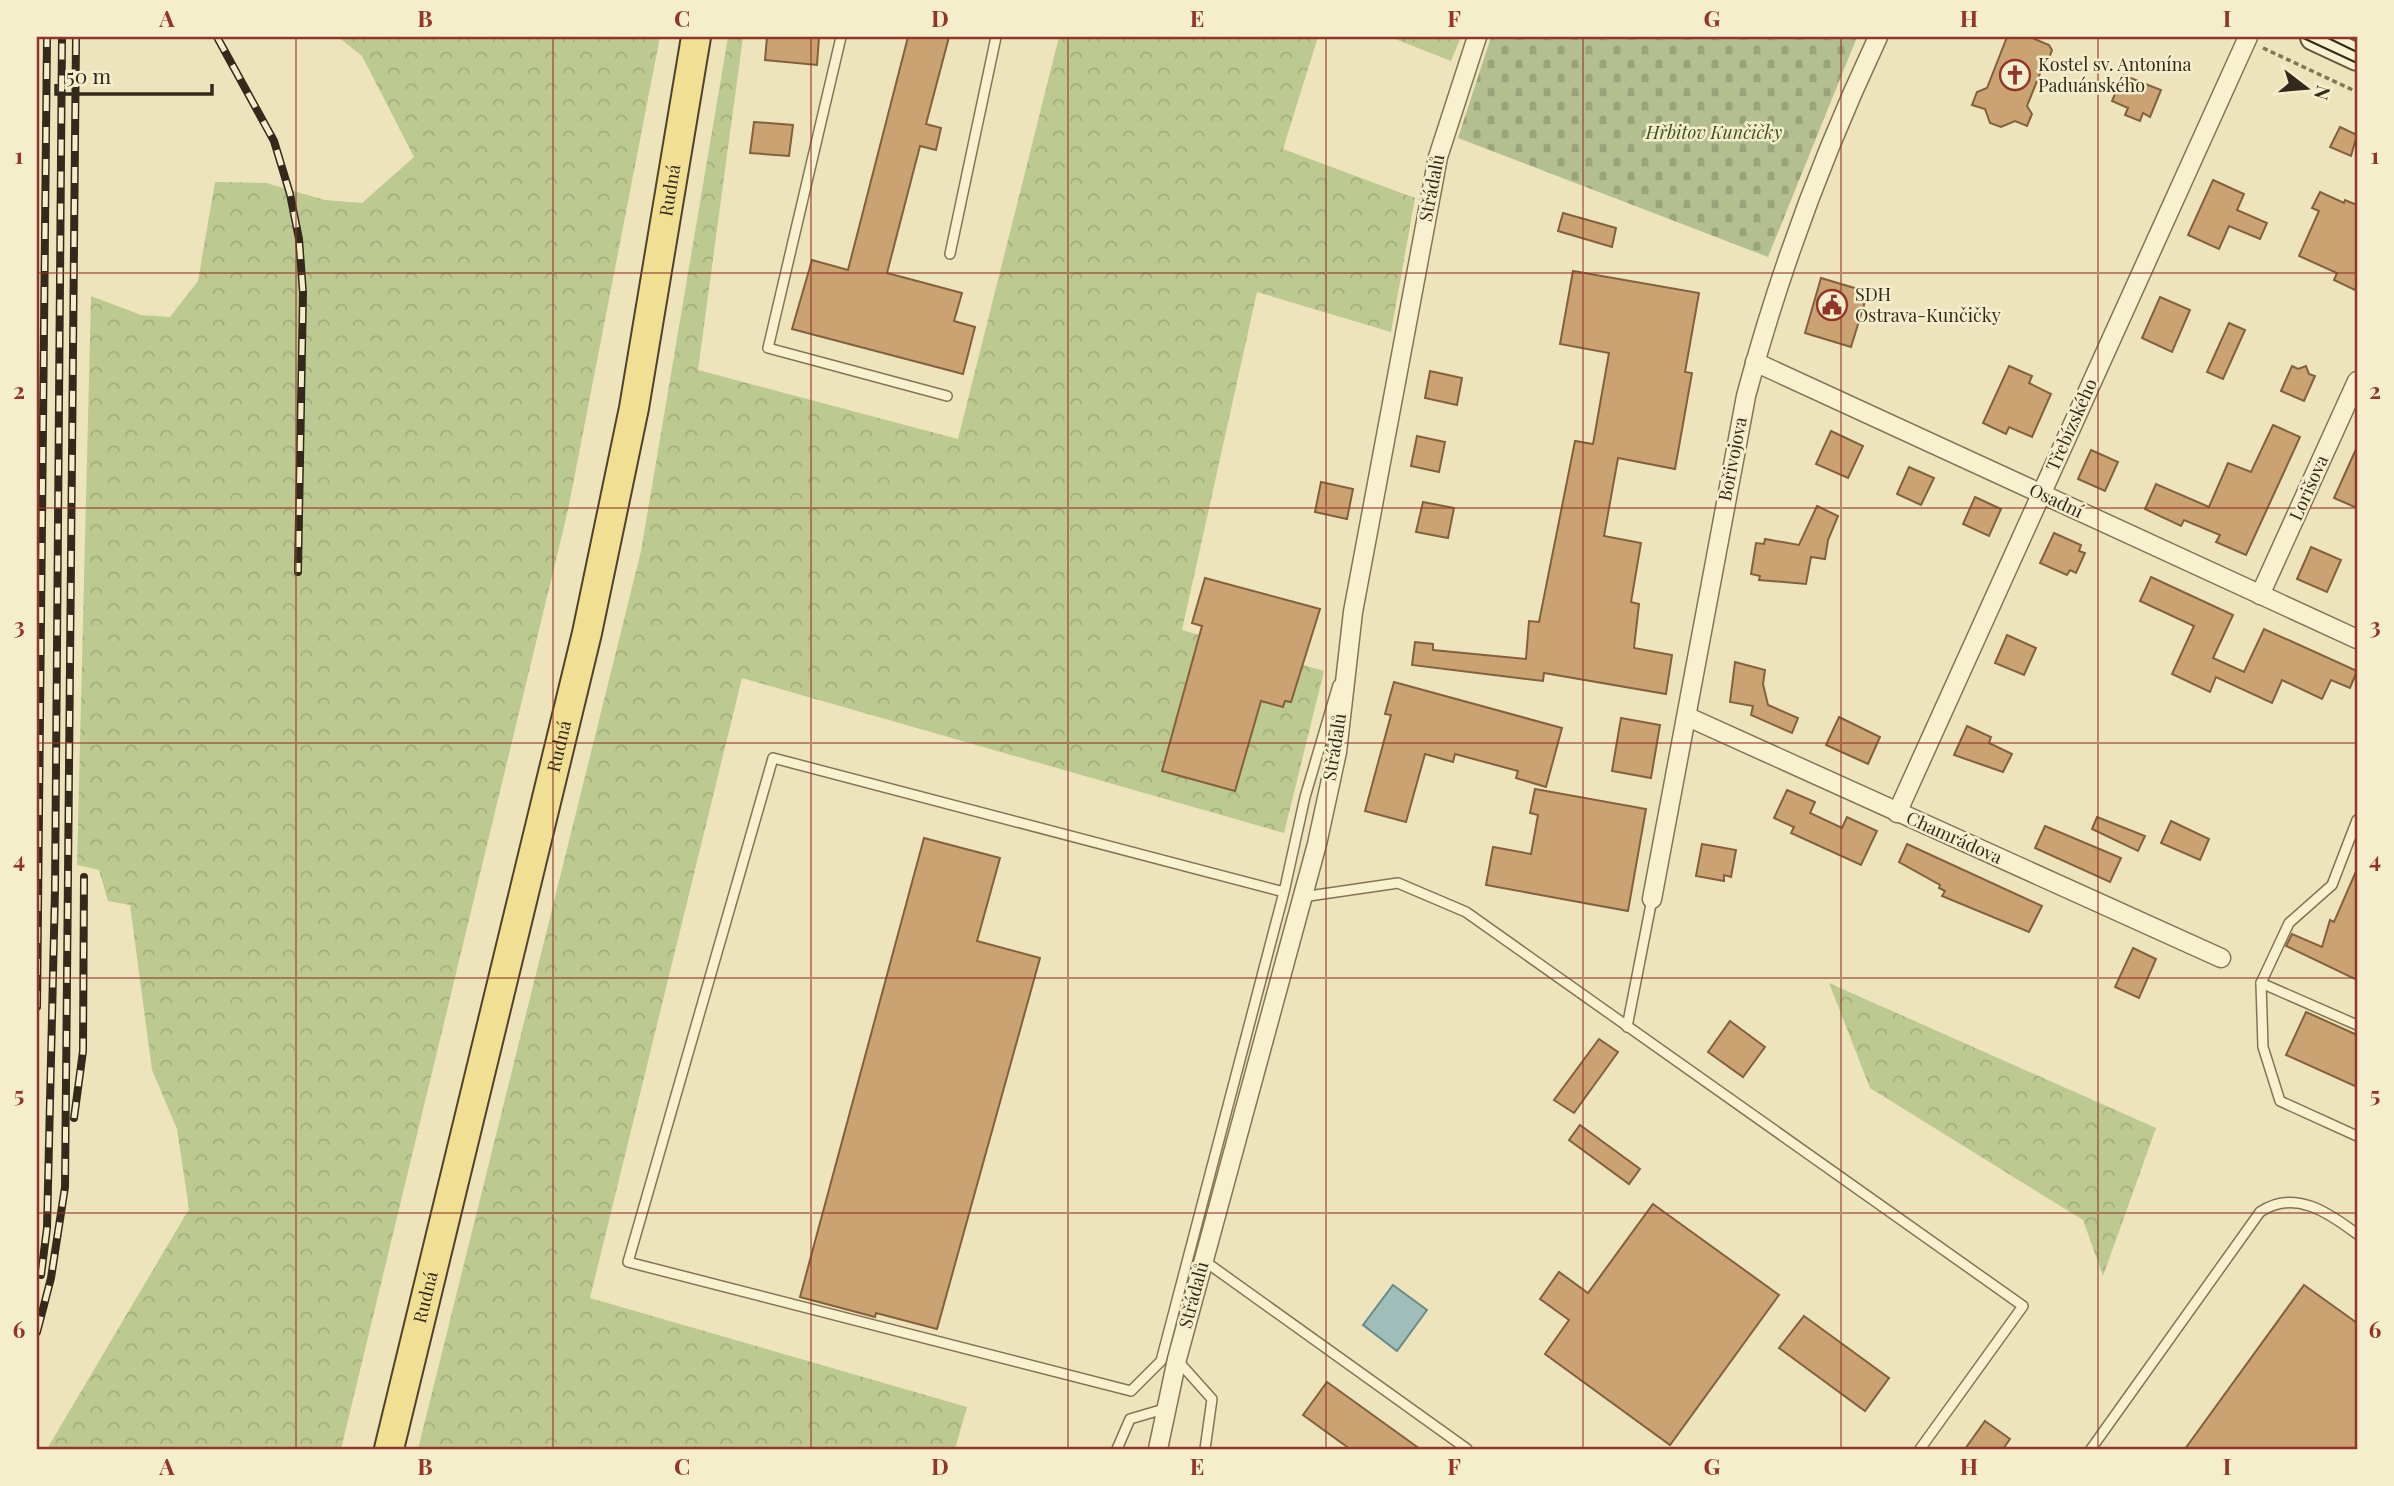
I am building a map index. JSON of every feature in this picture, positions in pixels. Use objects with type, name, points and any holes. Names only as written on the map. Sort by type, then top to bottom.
[{"type":"main road","name":"Rudná","points":[[389,1449],[593,608],[660,264],[696,37]]},
{"type":"street","name":"Střádalů","points":[[1158,1449],[1164,1409],[1303,897],[1337,752],[1348,648],[1438,158],[1477,37]]},
{"type":"street","name":"Bořivojova","points":[[1652,899],[1688,717],[1729,476],[1755,362],[1804,215],[1878,37]]},
{"type":"street","points":[[2314,37],[2357,57]]},
{"type":"street","name":"Třebízského","points":[[1897,813],[2247,38]]},
{"type":"street","name":"Osadní","points":[[1755,362],[2357,639]]},
{"type":"street","name":"Lorišova","points":[[2260,595],[2357,381]]},
{"type":"street","name":"Chamrádova","points":[[1688,717],[2221,958]]},
{"type":"lane","points":[[841,37],[768,348],[947,396]]},
{"type":"lane","points":[[950,254],[996,37]]},
{"type":"lane","points":[[1284,892],[773,758],[628,1262],[1131,1391],[1161,1361],[1284,892],[1305,797],[1348,648]]},
{"type":"lane","points":[[2357,820],[2332,885],[2289,923],[2261,982],[2263,1047],[2280,1101],[2357,1136]]},
{"type":"lane","points":[[1303,897],[1398,883],[1466,912],[2022,1306],[1920,1449]]},
{"type":"lane","points":[[1627,1027],[1652,899]]},
{"type":"lane","points":[[2261,982],[2357,1025]]},
{"type":"lane","points":[[2091,1449],[2260,1212],[2272,1203],[2289,1201],[2310,1205],[2357,1234]]},
{"type":"lane","points":[[1203,1260],[1467,1449]]},
{"type":"lane","points":[[1177,1359],[1212,1399],[1205,1449]]},
{"type":"lane","points":[[1117,1449],[1130,1419],[1164,1409]]},
{"type":"path","points":[[2247,38],[2357,92]]},
{"type":"green space","points":[[338,37],[660,37],[568,510],[341,1449],[47,1449],[189,1209],[177,1129],[152,1070],[130,905],[108,901],[99,870],[77,865],[91,296],[141,315],[170,317],[198,281],[215,182],[266,183],[325,200],[362,203],[414,157],[362,56]]},
{"type":"green space","points":[[728,37],[743,37],[698,370],[958,439],[1059,37],[1318,37],[1283,149],[1415,198],[1391,332],[1257,292],[1182,630],[1324,671],[1284,833],[742,678],[590,1298],[967,1407],[955,1449],[418,1449],[641,551]]},
{"type":"green space","points":[[1390,37],[1461,37],[1451,61]]},
{"type":"green space","name":"Hřbitov Kunčičky","points":[[1491,37],[1857,37],[1768,257],[1458,138]]},
{"type":"green space","points":[[1829,983],[2156,1128],[2103,1276],[2083,1220],[1870,1088]]},
{"type":"water","points":[[1393,1285],[1427,1310],[1397,1351],[1363,1325]]},
{"type":"building","points":[[767,37],[819,37],[817,65],[765,60]]},
{"type":"building","points":[[908,37],[949,37],[926,124],[941,128],[936,150],[920,146],[887,273],[962,293],[954,321],[975,327],[963,374],[792,329],[812,260],[848,270]]},
{"type":"building","name":"Kostel sv. Antonína Paduánského","points":[[2007,37],[2030,37],[2049,45],[2052,50],[2027,106],[2032,114],[2027,126],[2015,121],[2001,127],[1990,123],[1985,109],[1972,105],[1977,92],[1987,88]]},
{"type":"building","points":[[2123,75],[2161,90],[2150,117],[2143,113],[2140,121],[2125,115],[2128,108],[2112,101]]},
{"type":"building","points":[[754,122],[793,125],[789,156],[750,153]]},
{"type":"building","points":[[2340,127],[2357,135],[2351,156],[2330,147]]},
{"type":"building","points":[[2213,180],[2244,194],[2237,210],[2267,223],[2260,239],[2229,226],[2219,249],[2188,235]]},
{"type":"building","points":[[2320,192],[2344,203],[2345,200],[2357,205],[2357,291],[2334,280],[2337,273],[2299,256],[2319,211],[2312,208]]},
{"type":"building","points":[[1563,213],[1616,228],[1612,247],[1558,231]]},
{"type":"building","points":[[1573,271],[1699,293],[1685,372],[1692,373],[1675,469],[1618,458],[1604,536],[1641,543],[1631,602],[1639,604],[1634,648],[1672,655],[1666,694],[1544,673],[1543,681],[1412,665],[1415,642],[1433,644],[1433,650],[1526,659],[1529,621],[1539,622],[1575,441],[1593,444],[1609,353],[1560,344]]},
{"type":"building","points":[[1821,278],[1868,292],[1851,347],[1805,333]]},
{"type":"building","points":[[2160,297],[2190,310],[2172,352],[2142,338]]},
{"type":"building","points":[[2229,323],[2245,330],[2223,379],[2207,372]]},
{"type":"building","points":[[2009,366],[2032,376],[2029,383],[2051,394],[2032,437],[2009,427],[2006,434],[1983,423]]},
{"type":"building","points":[[2292,366],[2298,369],[2306,366],[2309,374],[2315,376],[2304,401],[2281,391]]},
{"type":"building","points":[[1430,371],[1462,378],[1457,405],[1425,398]]},
{"type":"building","points":[[2273,425],[2300,437],[2246,555],[2216,542],[2220,535],[2184,520],[2181,526],[2145,509],[2156,484],[2209,507],[2228,463],[2251,472]]},
{"type":"building","points":[[1831,431],[1863,446],[1848,478],[1816,464]]},
{"type":"building","points":[[1417,436],[1445,442],[1439,472],[1411,466]]},
{"type":"building","points":[[2357,447],[2357,508],[2334,498]]},
{"type":"building","points":[[2091,450],[2118,462],[2105,491],[2078,479]]},
{"type":"building","points":[[1909,467],[1934,478],[1921,505],[1897,494]]},
{"type":"building","points":[[1321,482],[1353,489],[1347,519],[1315,512]]},
{"type":"building","points":[[1975,497],[2001,509],[1989,536],[1963,524]]},
{"type":"building","points":[[1423,502],[1454,508],[1448,538],[1416,532]]},
{"type":"building","points":[[1817,506],[1838,516],[1828,540],[1825,559],[1811,557],[1806,584],[1759,580],[1760,576],[1751,574],[1756,543],[1764,544],[1765,539],[1799,545]]},
{"type":"building","points":[[2054,533],[2081,545],[2079,551],[2085,553],[2076,573],[2070,570],[2067,575],[2040,563]]},
{"type":"building","points":[[2311,547],[2341,560],[2327,592],[2297,579]]},
{"type":"building","points":[[2151,577],[2233,615],[2213,658],[2244,672],[2264,629],[2357,671],[2350,688],[2331,680],[2322,699],[2282,680],[2272,703],[2216,677],[2210,692],[2172,674],[2194,626],[2140,601]]},
{"type":"building","points":[[1205,578],[1320,609],[1291,702],[1285,701],[1283,707],[1261,701],[1235,791],[1162,771],[1202,626],[1192,623]]},
{"type":"building","points":[[2007,635],[2036,648],[2024,675],[1995,663]]},
{"type":"building","points":[[1735,662],[1765,670],[1763,684],[1768,705],[1798,718],[1792,733],[1751,715],[1753,706],[1730,702]]},
{"type":"building","points":[[1394,682],[1562,728],[1546,787],[1516,778],[1518,771],[1455,754],[1453,762],[1425,754],[1406,822],[1365,811],[1391,715],[1385,714]]},
{"type":"building","points":[[1839,717],[1880,737],[1868,764],[1826,745]]},
{"type":"building","points":[[1621,718],[1660,725],[1651,778],[1612,771]]},
{"type":"building","points":[[1967,726],[1991,737],[1989,743],[2012,754],[2003,772],[1954,755]]},
{"type":"building","points":[[1535,789],[1646,809],[1628,911],[1486,885],[1493,847],[1531,854],[1538,815],[1530,813]]},
{"type":"building","points":[[1787,790],[1815,802],[1810,813],[1842,828],[1847,817],[1877,831],[1861,865],[1791,833],[1794,827],[1774,818]]},
{"type":"building","points":[[2097,817],[2145,836],[2138,851],[2092,829]]},
{"type":"building","points":[[2171,821],[2209,839],[2200,860],[2161,843]]},
{"type":"building","points":[[2045,826],[2121,858],[2110,882],[2035,848]]},
{"type":"building","points":[[924,838],[1000,858],[977,941],[1040,958],[937,1329],[876,1313],[875,1317],[800,1297]]},
{"type":"building","points":[[1702,844],[1736,850],[1731,877],[1724,875],[1724,881],[1696,876]]},
{"type":"building","points":[[1907,844],[2042,906],[2029,932],[1942,896],[1945,891],[1939,888],[1940,885],[1899,862]]},
{"type":"building","points":[[2357,869],[2357,980],[2286,946],[2292,934],[2322,947],[2330,920],[2334,922]]},
{"type":"building","points":[[2133,948],[2156,959],[2139,998],[2115,987]]},
{"type":"building","points":[[2306,1012],[2357,1035],[2357,1087],[2286,1055]]},
{"type":"building","points":[[1730,1021],[1765,1047],[1743,1077],[1708,1052]]},
{"type":"building","points":[[1599,1039],[1618,1052],[1574,1113],[1554,1100]]},
{"type":"building","points":[[1580,1125],[1640,1169],[1629,1184],[1569,1140]]},
{"type":"building","points":[[1653,1204],[1779,1295],[1670,1445],[1545,1354],[1569,1320],[1540,1299],[1559,1272],[1588,1293]]},
{"type":"building","points":[[2304,1285],[2357,1323],[2357,1449],[2185,1449]]},
{"type":"building","points":[[1804,1316],[1889,1378],[1865,1411],[1779,1348]]},
{"type":"building","points":[[1327,1382],[1420,1449],[1350,1449],[1303,1415]]},
{"type":"building","points":[[1985,1421],[2010,1439],[2003,1449],[1965,1449]]},
{"type":"tram line","points":[[2301,37],[2357,63]]},
{"type":"tram line","points":[[2326,37],[2357,52]]},
{"type":"railway","points":[[37,1007],[47,37]]},
{"type":"railway","points":[[41,1275],[47,1228],[55,890],[62,37]]},
{"type":"railway","points":[[37,1332],[51,1278],[65,1187],[76,37]]},
{"type":"railway","points":[[217,37],[274,141],[290,194],[299,239],[303,293],[298,572]]},
{"type":"railway","points":[[74,1118],[83,1051],[84,877]]},
{"type":"place","name":"Kostel sv. Antonína Paduánského","points":[[2015,75]]},
{"type":"place","name":"SDH Ostrava-Kunčičky","points":[[1832,305]]}]
